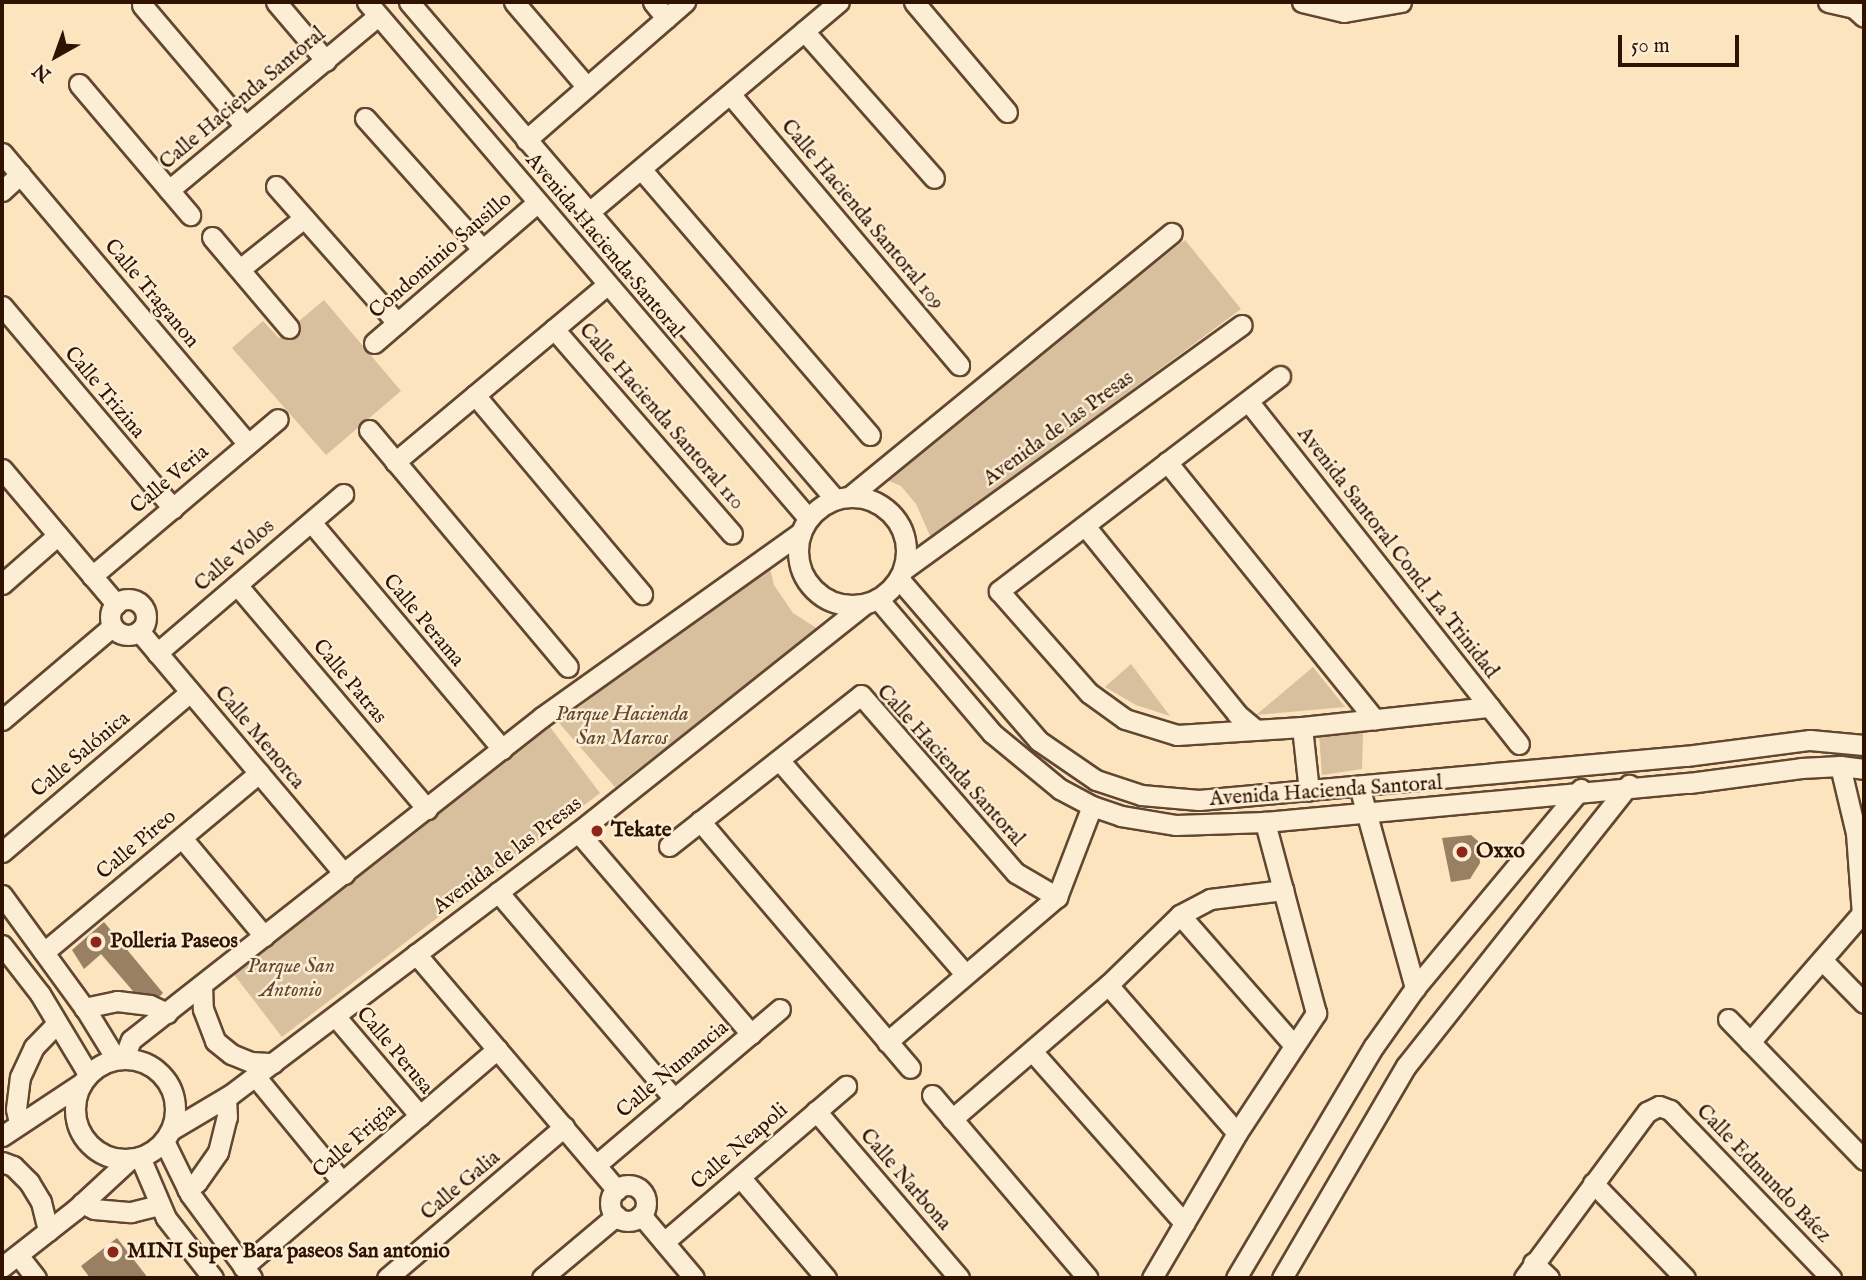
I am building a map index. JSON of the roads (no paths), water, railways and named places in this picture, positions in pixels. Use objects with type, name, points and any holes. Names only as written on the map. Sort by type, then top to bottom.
[{"type":"street","points":[[276,2],[326,61]]},
{"type":"street","name":"Avenida Hacienda Santoral","points":[[408,2],[711,357],[842,498]]},
{"type":"street","points":[[514,2],[586,86]]},
{"type":"street","points":[[653,2],[666,18]]},
{"type":"street","points":[[526,140],[685,2]]},
{"type":"street","points":[[588,213],[839,2]]},
{"type":"street","points":[[914,2],[1007,111]]},
{"type":"street","points":[[1302,2],[1344,12],[1401,2]]},
{"type":"street","points":[[1828,2],[1856,9]]},
{"type":"street","points":[[142,5],[245,126]]},
{"type":"street","name":"Calle Hacienda Santoral","points":[[169,190],[326,61],[372,9]]},
{"type":"street","name":"Avenida Hacienda Santoral","points":[[372,9],[687,379],[804,526]]},
{"type":"street","points":[[804,31],[933,178]]},
{"type":"street","points":[[426,72],[448,48]]},
{"type":"street","points":[[79,85],[190,215]]},
{"type":"street","name":"Calle Hacienda Santoral 109","points":[[730,94],[959,365]]},
{"type":"street","points":[[365,118],[482,249]]},
{"type":"street","name":"Calle Traganon","points":[[2,153],[248,444]]},
{"type":"street","points":[[641,169],[870,435]]},
{"type":"street","points":[[2,191],[19,174]]},
{"type":"street","points":[[276,186],[397,323]]},
{"type":"street","name":"Condominio Sausillo","points":[[374,343],[537,203]]},
{"type":"street","points":[[240,269],[304,218]]},
{"type":"street","points":[[2,1136],[85,1078],[120,1059],[131,1040],[502,750],[842,498],[1172,233]]},
{"type":"street","points":[[212,237],[289,328]]},
{"type":"street","name":"Calle Hacienda Santoral 110","points":[[396,462],[607,285]]},
{"type":"street","name":"Calle Trizina","points":[[2,306],[173,508]]},
{"type":"street","name":"Avenida de las Presas","points":[[901,575],[1242,325]]},
{"type":"street","name":"Calle Hacienda Santoral 110","points":[[554,329],[732,534]]},
{"type":"street","points":[[687,379],[711,357]]},
{"type":"street","name":"Avenida Santoral Cond. La Trinidad","points":[[1280,376],[999,591],[1089,693],[1125,719],[1177,735],[1302,727],[1490,707]]},
{"type":"street","points":[[475,396],[642,594]]},
{"type":"street","name":"Avenida Santoral Cond. La Trinidad","points":[[1248,401],[1490,707]]},
{"type":"street","name":"Calle Veria","points":[[92,576],[278,419]]},
{"type":"street","points":[[369,430],[568,667]]},
{"type":"street","points":[[1167,462],[1375,720]]},
{"type":"street","points":[[2,469],[116,604]]},
{"type":"street","name":"Calle Volos","points":[[158,653],[343,494]]},
{"type":"street","points":[[804,526],[797,552],[801,571],[811,587],[825,599],[844,606],[871,602],[901,575],[907,549],[901,528],[889,511],[870,500],[842,498]]},
{"type":"street","name":"Calle Perama","points":[[310,522],[502,750]]},
{"type":"street","points":[[1085,526],[1237,714],[1256,730]]},
{"type":"street","points":[[2,584],[58,535]]},
{"type":"street","name":"Avenida Hacienda Santoral","points":[[901,575],[1039,741],[1096,780],[1141,796],[1199,800],[1601,764],[1810,740],[1864,745]]},
{"type":"street","name":"Calle Patras","points":[[237,585],[427,809]]},
{"type":"street","points":[[126,599],[142,606],[146,616],[139,631],[122,634],[113,626],[110,614],[116,604],[126,599]]},
{"type":"street","name":"Avenida Hacienda Santoral","points":[[871,602],[992,733],[1049,780],[1092,806],[1121,816],[1176,825],[1265,822],[1577,794],[1801,768],[1840,766],[1864,769]]},
{"type":"street","name":"Avenida de las Presas","points":[[168,1136],[226,1098],[578,832],[871,602]]},
{"type":"street","points":[[2,720],[113,626]]},
{"type":"street","name":"Calle Menorca","points":[[139,631],[344,874]]},
{"type":"street","name":"Calle Salónica","points":[[2,852],[190,692]]},
{"type":"street","name":"Calle Hacienda Santoral","points":[[669,846],[861,695],[1016,873],[1056,897]]},
{"type":"street","points":[[1490,707],[1519,744]]},
{"type":"street","points":[[1302,727],[1309,790]]},
{"type":"street","points":[[1282,1278],[1406,1066],[1648,759]]},
{"type":"street","points":[[779,760],[965,974]]},
{"type":"street","points":[[1236,1278],[1374,1046],[1415,988],[1601,764]]},
{"type":"street","points":[[1751,1042],[1863,912],[1860,837],[1840,766]]},
{"type":"street","name":"Calle Pireo","points":[[44,952],[259,773]]},
{"type":"street","points":[[1359,786],[1415,988]]},
{"type":"street","points":[[887,1042],[1056,897],[1092,806]]},
{"type":"street","points":[[700,821],[910,1068]]},
{"type":"street","points":[[1152,1278],[1237,1133],[1315,1013],[1265,822]]},
{"type":"street","points":[[578,832],[751,1034]]},
{"type":"street","points":[[182,838],[264,936]]},
{"type":"street","points":[[953,1119],[1108,985],[1180,915],[1210,899],[1283,890]]},
{"type":"street","points":[[498,892],[674,1099]]},
{"type":"street","points":[[2,895],[120,1059],[147,1063],[165,1079],[174,1098],[168,1136],[187,1189],[247,1272]]},
{"type":"street","points":[[1180,915],[1294,1045]]},
{"type":"street","points":[[2,944],[40,994],[85,1078]]},
{"type":"street","points":[[416,954],[617,1189]]},
{"type":"street","points":[[1822,960],[1864,1003]]},
{"type":"street","points":[[202,985],[203,1009],[215,1041],[231,1054],[251,1062],[273,1063]]},
{"type":"street","points":[[1108,985],[1237,1133]]},
{"type":"street","points":[[84,1007],[117,1001],[149,1005],[167,1013]]},
{"type":"street","name":"Calle Numancia","points":[[596,1165],[780,1009]]},
{"type":"street","name":"Calle Perusa","points":[[335,1016],[419,1116]]},
{"type":"street","points":[[1728,1019],[1864,1160]]},
{"type":"street","points":[[19,1123],[16,1109],[20,1077],[34,1047],[57,1023]]},
{"type":"street","name":"Calle Frigia","points":[[247,1272],[342,1182],[497,1049]]},
{"type":"street","points":[[1032,1051],[1184,1223]]},
{"type":"street","points":[[255,1076],[342,1182]]},
{"type":"street","points":[[85,1078],[76,1097],[75,1112],[85,1139],[106,1156],[135,1158]]},
{"type":"street","name":"Calle Neapoli","points":[[664,1242],[846,1086]]},
{"type":"street","points":[[932,1095],[1088,1278]]},
{"type":"street","points":[[187,1189],[197,1182],[218,1152],[227,1117],[226,1098]]},
{"type":"street","name":"Calle Edmundo Báez","points":[[1594,1183],[1647,1112],[1659,1105],[1670,1110],[1831,1278]]},
{"type":"street","name":"Calle Narbona","points":[[816,1111],[959,1278]]},
{"type":"street","name":"Calle Galia","points":[[387,1278],[564,1127]]},
{"type":"street","points":[[2,1267],[135,1158],[168,1136]]},
{"type":"street","points":[[135,1158],[166,1218],[214,1278]]},
{"type":"street","points":[[2,1162],[13,1166],[29,1182],[41,1202],[48,1231]]},
{"type":"street","points":[[740,1177],[826,1278]]},
{"type":"street","points":[[1549,1278],[1529,1270],[1594,1183],[1685,1278]]},
{"type":"street","points":[[628,1186],[639,1189],[645,1199],[641,1215],[625,1221],[615,1216],[610,1202],[617,1189],[628,1186]]},
{"type":"street","points":[[82,1203],[94,1209],[131,1212],[160,1205]]},
{"type":"street","points":[[641,1215],[694,1278]]},
{"type":"street","points":[[542,1278],[615,1216]]},
{"type":"street","points":[[18,1255],[36,1278]]},
{"type":"place","name":"Tekate","points":[[597,831]]},
{"type":"place","name":"Oxxo","points":[[1462,852]]},
{"type":"place","name":"Polleria Paseos","points":[[96,942]]},
{"type":"place","name":"MINI Super Bara paseos San antonio","points":[[113,1252]]},
{"type":"park label","name":"Parque Hacienda San Marcos","points":[[622,727]]},
{"type":"park label","name":"Parque San Antonio","points":[[291,979]]}]
